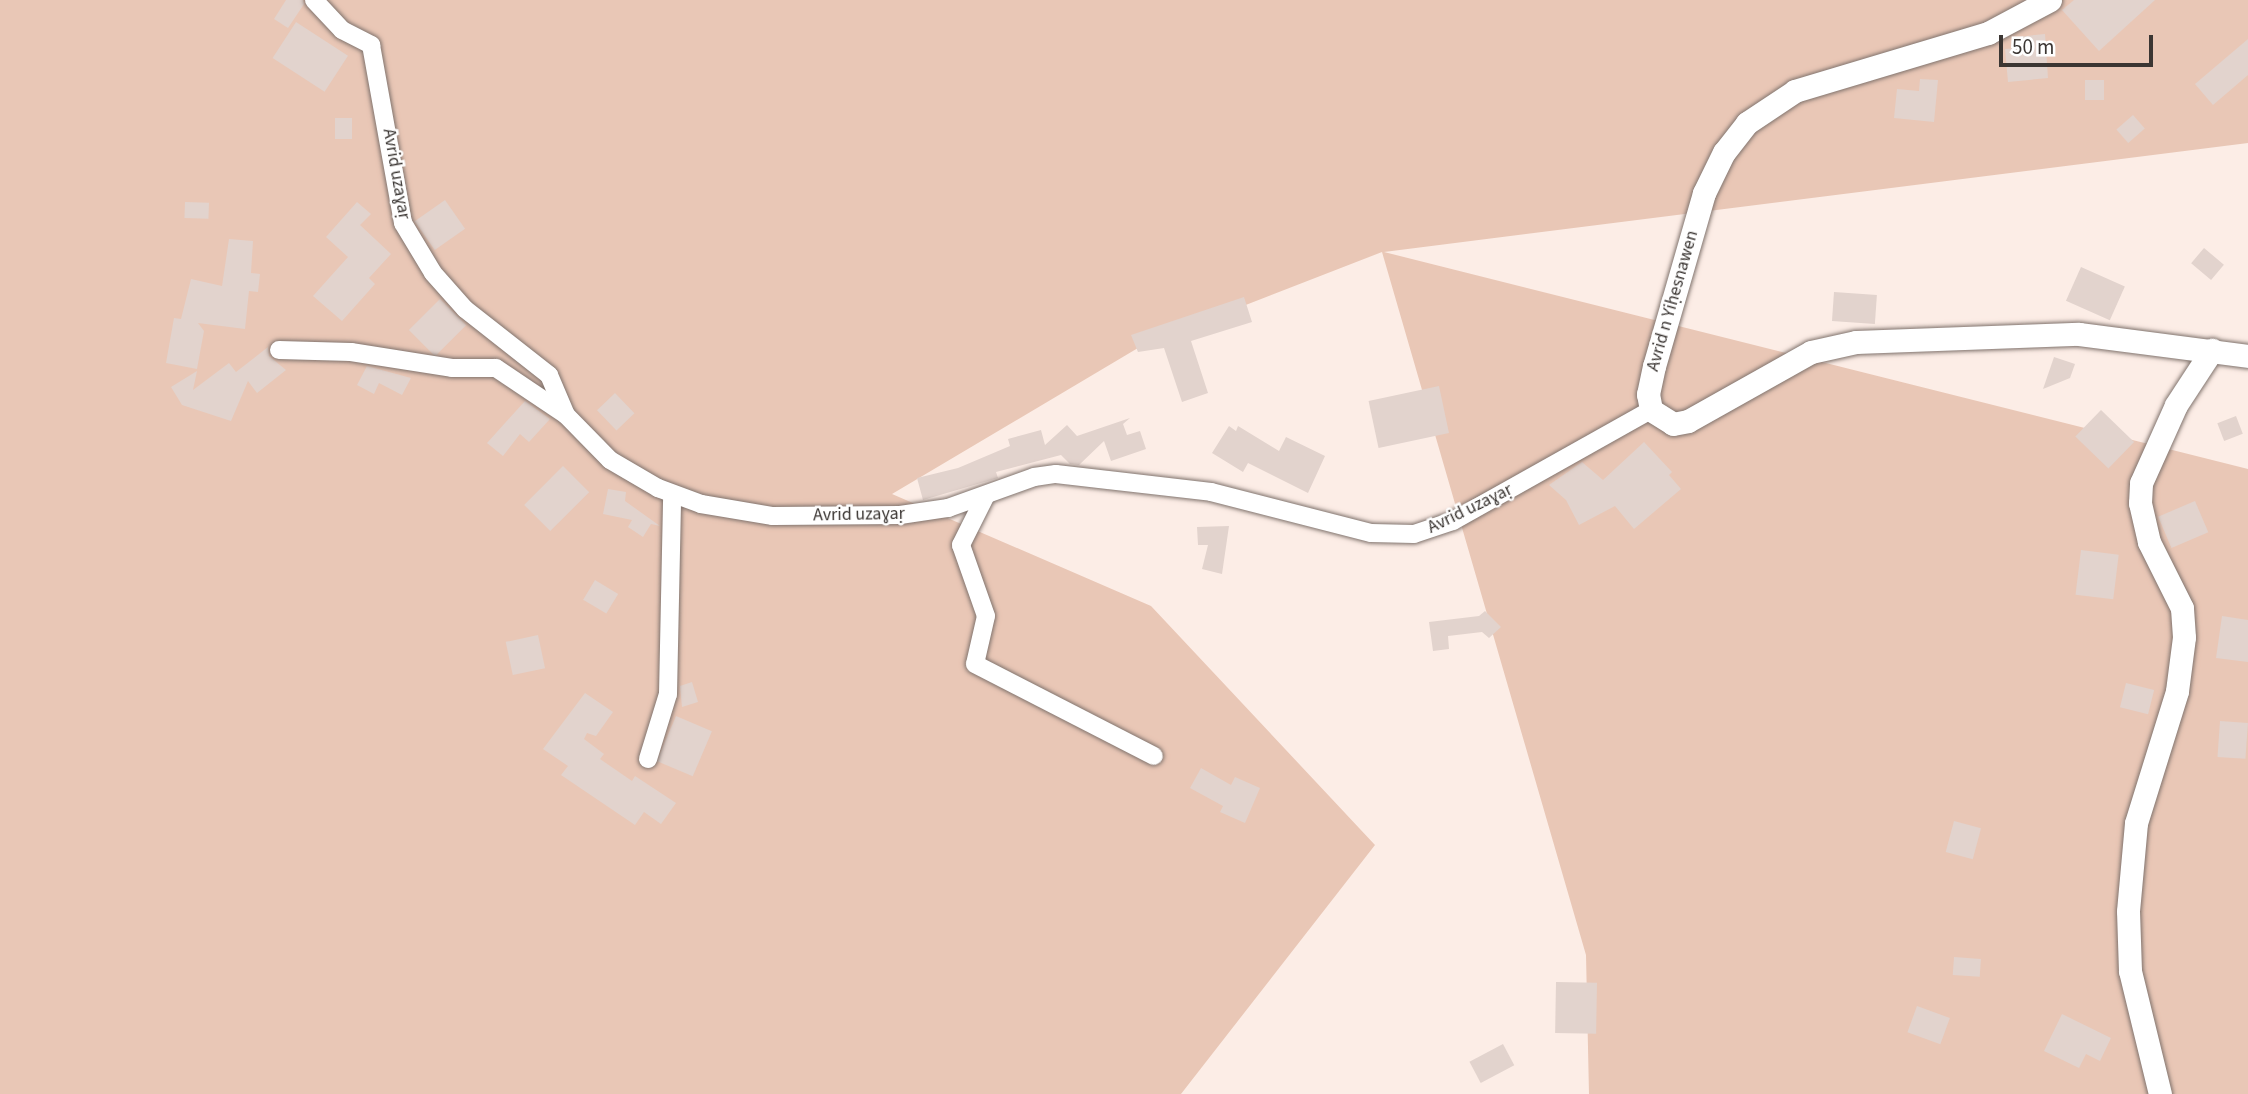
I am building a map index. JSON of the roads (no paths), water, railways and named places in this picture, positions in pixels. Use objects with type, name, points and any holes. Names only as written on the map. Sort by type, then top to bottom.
[{"type":"street","name":"Avrid uzaɣaṛ","points":[[314,0],[342,30],[371,45],[403,223],[433,274],[465,309],[550,375],[566,415],[610,460],[672,495],[740,513],[901,515],[948,508],[1034,477],[1080,476],[1211,492],[1371,533],[1414,534],[1453,521],[1651,410]]},
{"type":"street","name":"Avrid n Yiḥesnawen","points":[[1651,410],[1648,394],[1654,366],[1704,193],[1713,170],[1747,123],[1795,92],[1988,33],[2050,0]]},
{"type":"street","points":[[1651,410],[1673,424],[1688,421],[1811,352],[1856,342],[2079,334],[2248,356]]},
{"type":"street","points":[[279,349],[351,352],[452,368],[496,368],[566,415]]},
{"type":"street","points":[[2160,1094],[2130,971],[2128,911],[2136,823],[2177,691],[2184,638],[2182,608],[2149,542],[2140,503],[2141,483],[2176,405],[2212,350]]},
{"type":"street","points":[[648,759],[669,681],[672,495]]},
{"type":"street","points":[[986,495],[961,545],[986,616],[975,664],[982,671],[1029,688],[1061,711],[1154,756]]}]
